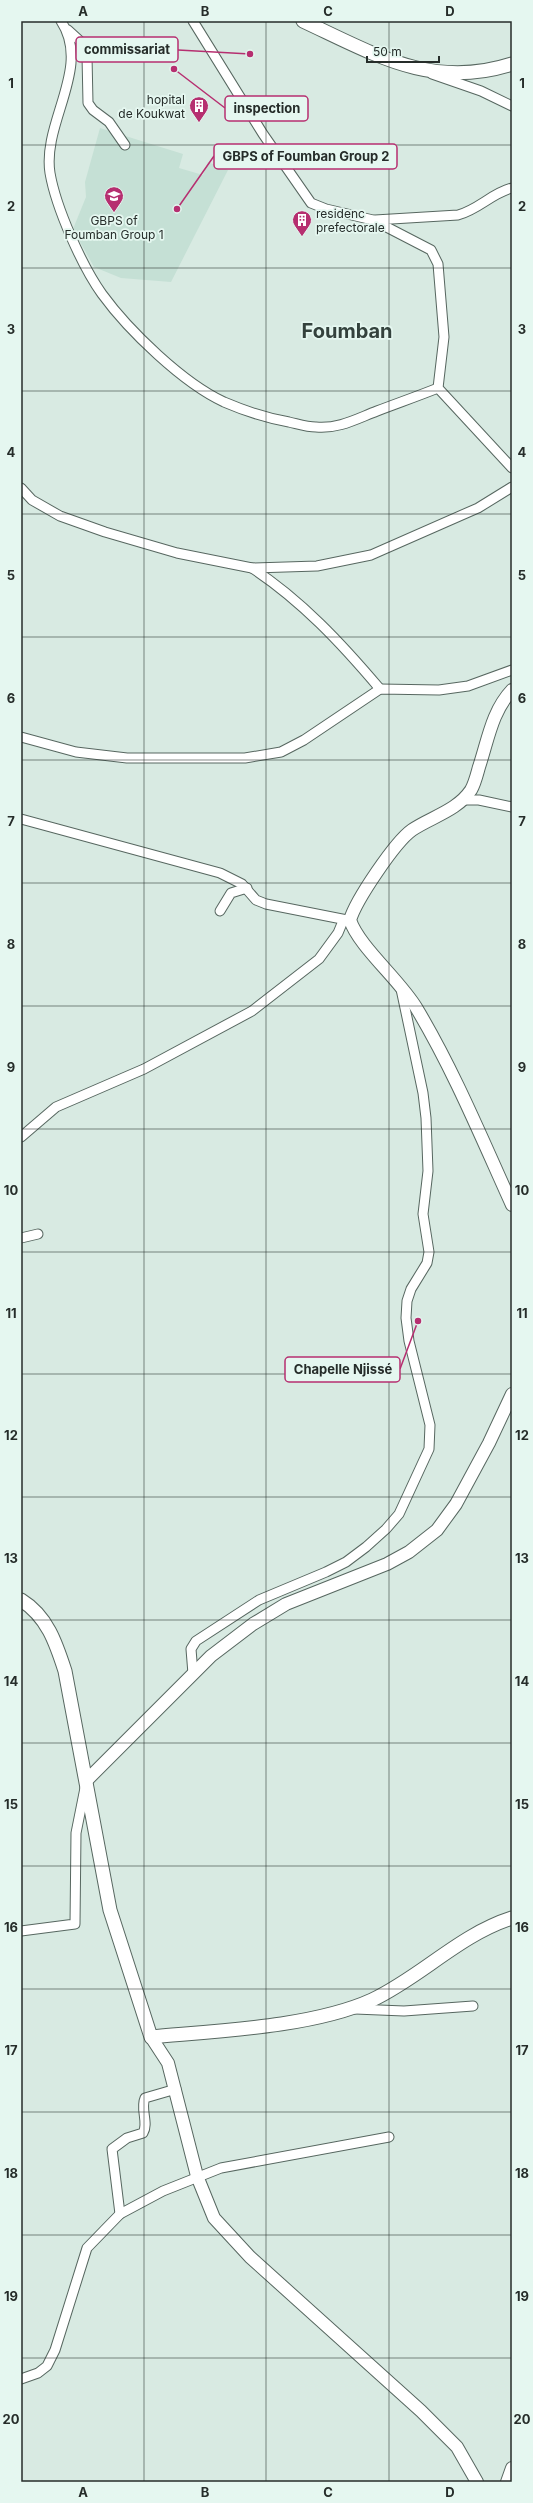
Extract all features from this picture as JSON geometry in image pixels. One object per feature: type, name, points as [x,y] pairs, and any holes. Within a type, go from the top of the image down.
[{"type":"main road","points":[[303,21],[395,62],[425,71],[448,74],[472,73],[512,64]]},
{"type":"main road","points":[[21,1600],[29,1605],[44,1621],[54,1638],[65,1671],[110,1910],[151,2037],[306,2019],[349,2009],[384,1994],[455,1946],[483,1930],[512,1918]]},
{"type":"street","points":[[62,21],[68,30],[80,41],[88,56],[88,103],[93,110],[109,122],[125,145]]},
{"type":"street","points":[[193,21],[264,134],[311,202],[326,209],[373,220],[431,250],[438,264],[444,338],[438,388],[512,468]]},
{"type":"street","points":[[68,30],[72,60],[51,149],[50,172],[70,233],[102,294],[161,357],[194,383],[223,401],[263,417],[315,428],[342,426],[438,388]]},
{"type":"street","points":[[425,71],[481,92],[512,106]]},
{"type":"street","points":[[373,220],[458,215],[470,212],[501,191],[512,188]]},
{"type":"street","points":[[21,488],[32,500],[60,516],[105,532],[178,553],[252,568],[317,566],[371,555],[478,508],[512,487]]},
{"type":"street","points":[[252,568],[286,594],[346,648],[380,689]]},
{"type":"street","points":[[21,737],[76,752],[127,758],[245,758],[281,752],[304,740],[380,689],[446,689],[468,686],[512,670]]},
{"type":"street","points":[[21,1138],[56,1107],[144,1069],[252,1011],[319,959],[334,940],[398,844],[414,829],[463,800],[474,782],[495,715],[502,700],[512,690]]},
{"type":"street","points":[[463,800],[479,800],[512,807]]},
{"type":"street","points":[[21,819],[220,873],[247,888],[256,900],[266,904],[346,920],[400,983],[417,1008],[456,1083],[512,1205]]},
{"type":"street","points":[[220,911],[231,894],[247,888]]},
{"type":"street","points":[[193,1674],[191,1649],[196,1642],[259,1600],[346,1562],[386,1529],[399,1514],[429,1449],[429,1418],[409,1341],[406,1318],[407,1301],[411,1289],[427,1263],[429,1252],[423,1214],[428,1171],[426,1118],[423,1093],[400,983]]},
{"type":"street","points":[[21,1238],[38,1234]]},
{"type":"street","points":[[21,1931],[75,1924],[76,1833],[86,1781],[193,1674],[223,1647],[286,1604],[387,1564],[409,1552],[437,1530],[456,1504],[489,1444],[512,1394]]},
{"type":"street","points":[[349,2009],[404,2011],[472,2006]]},
{"type":"street","points":[[151,2037],[168,2063],[176,2089],[197,2176],[210,2211],[228,2236],[421,2410],[457,2447],[477,2482]]},
{"type":"street","points":[[120,2214],[112,2149],[118,2143],[135,2137],[145,2130],[142,2111],[145,2098],[176,2089]]},
{"type":"street","points":[[21,2379],[38,2373],[47,2366],[55,2350],[88,2248],[120,2214],[145,2199],[197,2176],[220,2168],[389,2137]]},
{"type":"street","points":[[507,2482],[512,2468]]},
{"type":"shaded area","points":[[100,128],[183,154],[179,168],[203,175],[208,162],[228,170],[171,282],[121,278],[94,267],[73,229],[86,197],[85,182]]},
{"type":"place","name":"commissariat","points":[[250,54]]},
{"type":"place","name":"inspection","points":[[174,69]]},
{"type":"place","name":"hopital de Koukwat","points":[[199,123]]},
{"type":"place","name":"GBPS of Foumban Group 2","points":[[177,209]]},
{"type":"place","name":"GBPS of Foumban Group 1","points":[[114,213]]},
{"type":"place","name":"residenc prefectorale","points":[[302,237]]},
{"type":"place","name":"Chapelle Njissé","points":[[418,1321]]},
{"type":"district","name":"Foumban","points":[[347,331]]}]
